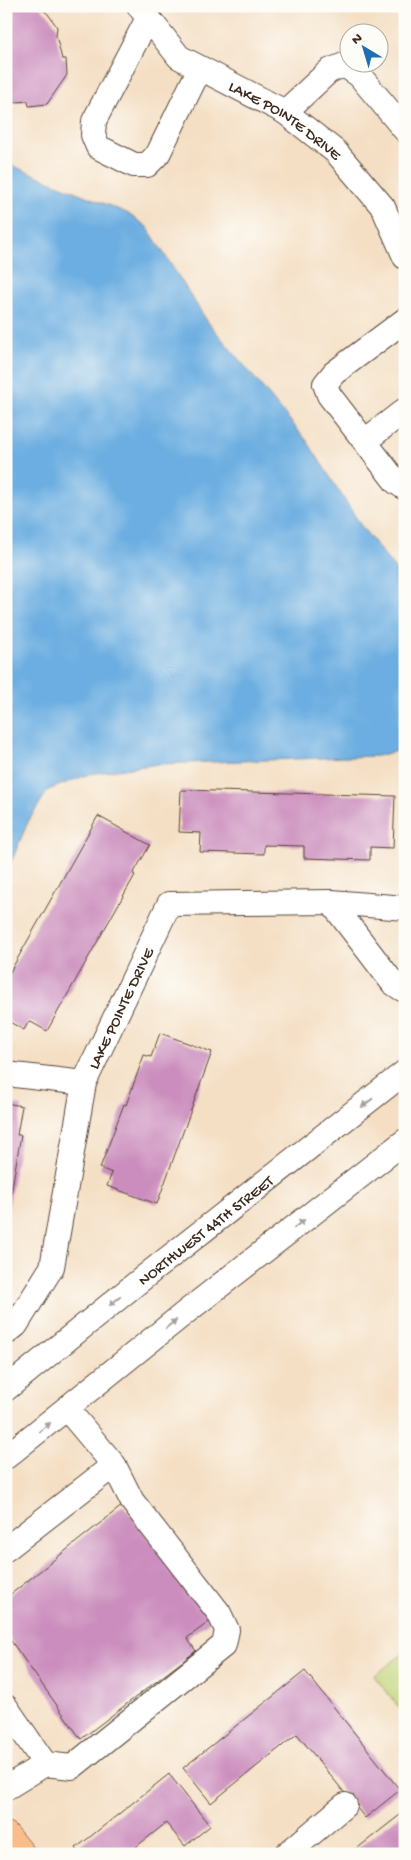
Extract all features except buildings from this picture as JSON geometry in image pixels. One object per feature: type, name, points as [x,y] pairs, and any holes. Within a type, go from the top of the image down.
[{"type":"main road","points":[[6,1836],[21,1854]]},
{"type":"street","name":"LAKE POINTE DRIVE","points":[[144,12],[179,57],[285,112],[336,152],[383,207],[405,258]]},
{"type":"street","points":[[144,12],[94,121],[93,135],[98,147],[134,165],[147,165],[158,154],[200,68]]},
{"type":"street","points":[[285,112],[329,71],[344,65],[359,75],[405,130]]},
{"type":"street","points":[[405,320],[334,373],[325,384],[329,395],[396,482],[405,488]]},
{"type":"street","points":[[365,441],[405,410]]},
{"type":"street","name":"LAKE POINTE DRIVE","points":[[6,1333],[16,1326],[52,1268],[84,1083],[169,904],[330,902],[405,908]]},
{"type":"street","points":[[330,902],[393,983],[402,989],[405,988]]},
{"type":"street","name":"NORTHWEST 44TH STREET","points":[[6,1389],[152,1270],[405,1072]]},
{"type":"street","points":[[6,1074],[84,1083]]},
{"type":"street","points":[[6,1457],[186,1312],[405,1141]]},
{"type":"street","points":[[6,1788],[45,1764],[72,1767],[224,1645],[227,1630],[219,1613],[132,1501],[114,1465],[67,1409]]},
{"type":"street","points":[[6,1549],[114,1465]]},
{"type":"street","points":[[6,1707],[45,1764]]},
{"type":"street","points":[[288,1854],[345,1805]]},
{"type":"green space","points":[[405,1652],[405,1715],[374,1676]]},
{"type":"water","points":[[6,163],[127,213],[147,227],[207,321],[307,441],[362,527],[405,582],[405,747],[401,750],[377,756],[158,764],[89,774],[48,790],[28,822],[6,874]]}]
